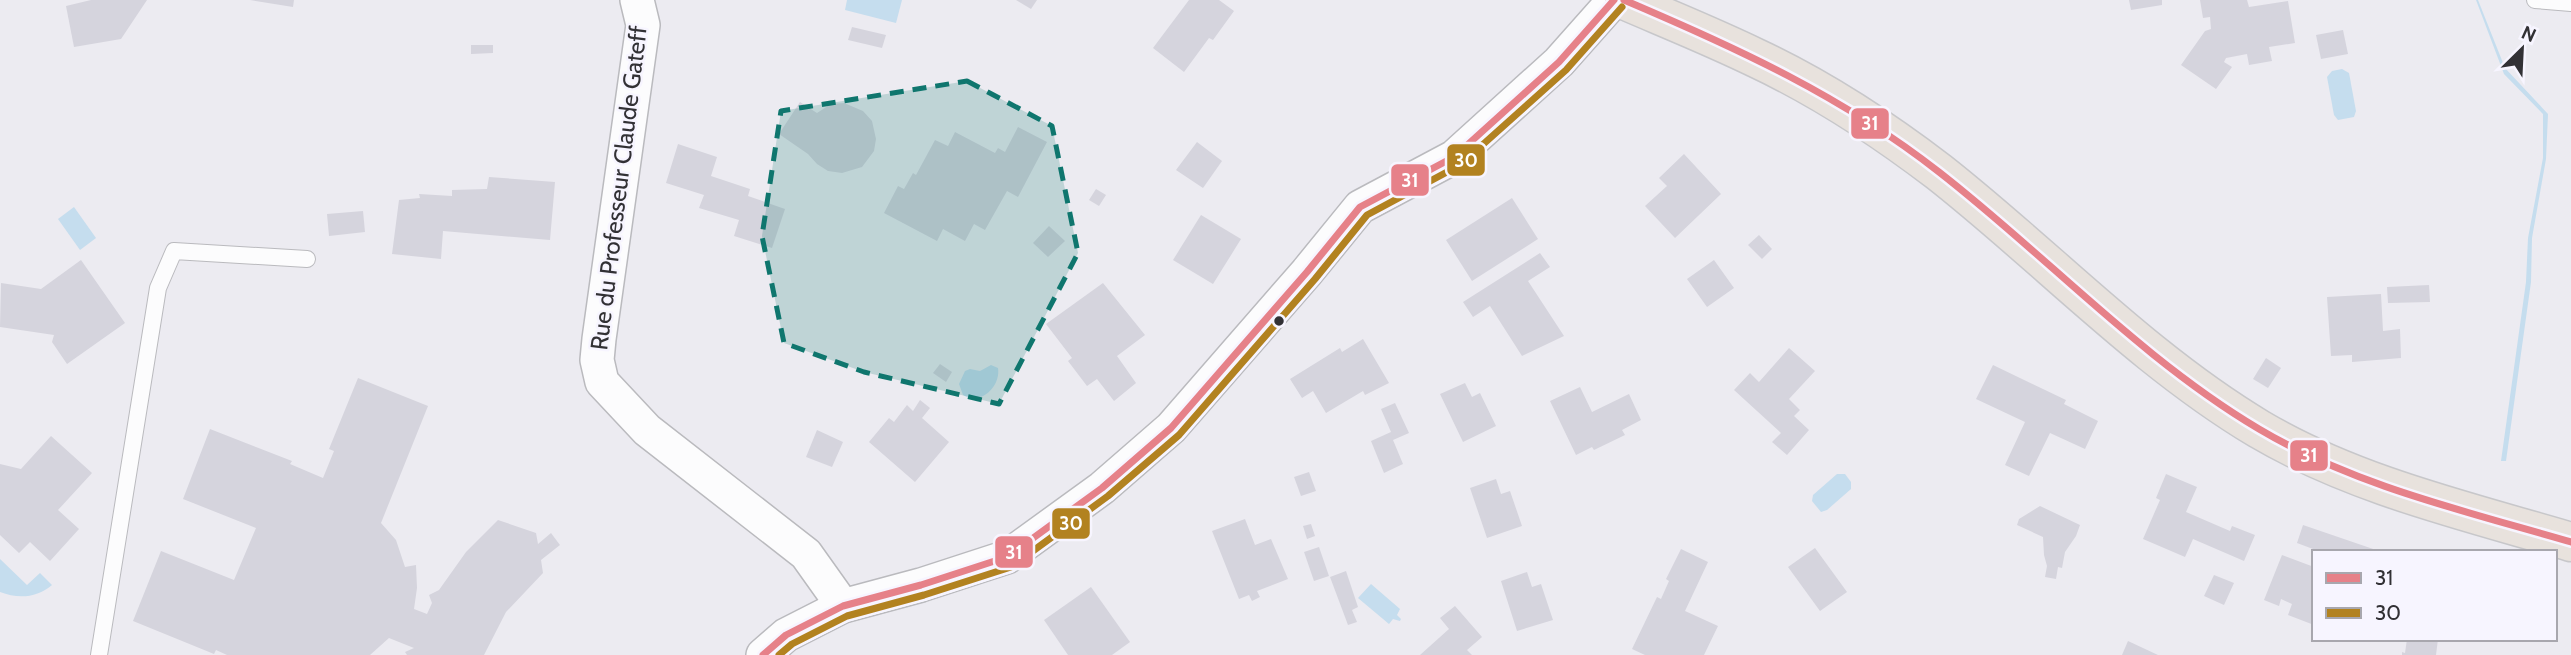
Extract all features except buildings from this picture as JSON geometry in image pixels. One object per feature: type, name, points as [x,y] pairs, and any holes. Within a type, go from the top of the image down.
[{"type":"main road","points":[[1624,0],[1758,59],[1821,94],[1883,134],[1976,202],[2133,335],[2216,401],[2261,429],[2309,456],[2377,482],[2571,542]]},
{"type":"street","name":"Rue du Professeur Claude Gateff","points":[[637,0],[643,25],[599,339],[597,360],[602,382],[647,430],[806,554],[843,606]]},
{"type":"street","points":[[763,655],[786,635],[843,606],[920,585],[1007,556],[1102,488],[1171,428],[1360,207],[1454,158],[1559,62],[1614,0]]},
{"type":"lane","points":[[2535,0],[2571,3]]},
{"type":"lane","points":[[99,655],[158,288],[174,251],[307,259]]},
{"type":"highlighted area","points":[[967,81],[1052,126],[1078,253],[999,404],[864,372],[784,343],[762,236],[781,111]]},
{"type":"water","points":[[847,0],[902,0],[896,23],[845,10]]},
{"type":"water","points":[[2476,0],[2505,68],[2548,114],[2546,159],[2532,238],[2531,282],[2506,461],[2501,461],[2526,282],[2528,238],[2543,158],[2543,114],[2504,74]]},
{"type":"water","points":[[2342,69],[2349,73],[2356,111],[2354,117],[2338,120],[2334,115],[2327,77],[2332,71]]},
{"type":"water","points":[[74,207],[96,238],[80,250],[58,219]]},
{"type":"water","points":[[991,365],[998,368],[993,388],[976,398],[963,395],[959,384],[965,371],[980,371]]},
{"type":"water","points":[[1837,474],[1845,474],[1851,482],[1851,489],[1821,512],[1812,501],[1813,495]]},
{"type":"water","points":[[0,559],[27,585],[40,573],[52,585],[40,593],[27,596],[0,592]]},
{"type":"water","points":[[1371,584],[1400,609],[1397,615],[1400,621],[1393,619],[1389,624],[1358,598]]},
{"type":"transit line","name":"31","points":[[763,655],[786,635],[843,606],[921,585],[1007,557],[1102,488],[1171,428],[1360,207],[1454,157],[1559,62],[1614,0]]},
{"type":"transit line","name":"31","points":[[1624,0],[1748,55],[1865,120],[1979,204],[2174,371],[2259,429],[2296,449],[2372,482],[2571,542]]},
{"type":"transit line","name":"30","points":[[779,655],[792,644],[847,616],[1011,567],[1108,496],[1179,435],[1367,215],[1460,165],[1566,70],[1622,7]]}]
